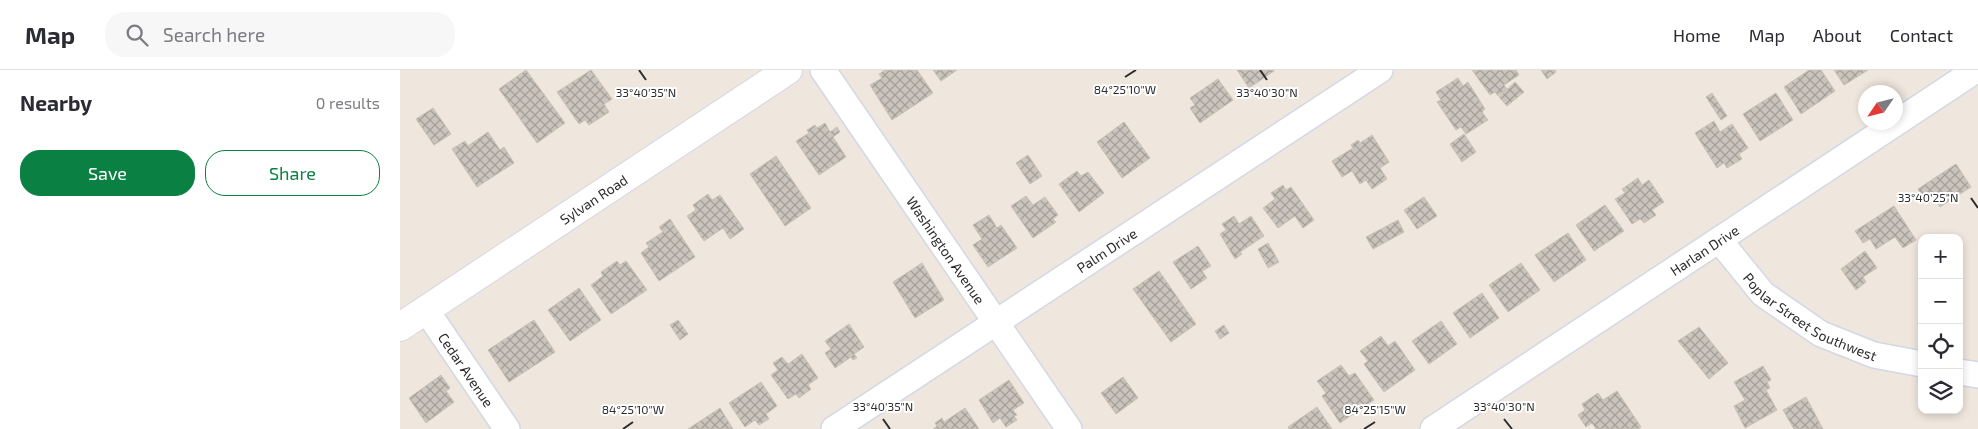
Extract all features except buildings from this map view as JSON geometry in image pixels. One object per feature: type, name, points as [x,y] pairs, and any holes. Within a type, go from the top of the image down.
[{"type":"main road","name":"Sylvan Road","points":[[400,327],[788,70]]},
{"type":"street","name":"Washington Avenue","points":[[823,70],[1069,429]]},
{"type":"street","name":"Palm Drive","points":[[834,429],[1380,70]]},
{"type":"street","name":"Harlan Drive","points":[[1433,429],[1976,70]]},
{"type":"street","name":"Poplar Street Southwest","points":[[1719,240],[1763,294],[1821,334],[1874,354],[1918,363]]},
{"type":"street","name":"Cedar Avenue","points":[[426,310],[507,429]]},
{"type":"street","points":[[1963,373],[1978,375]]}]
